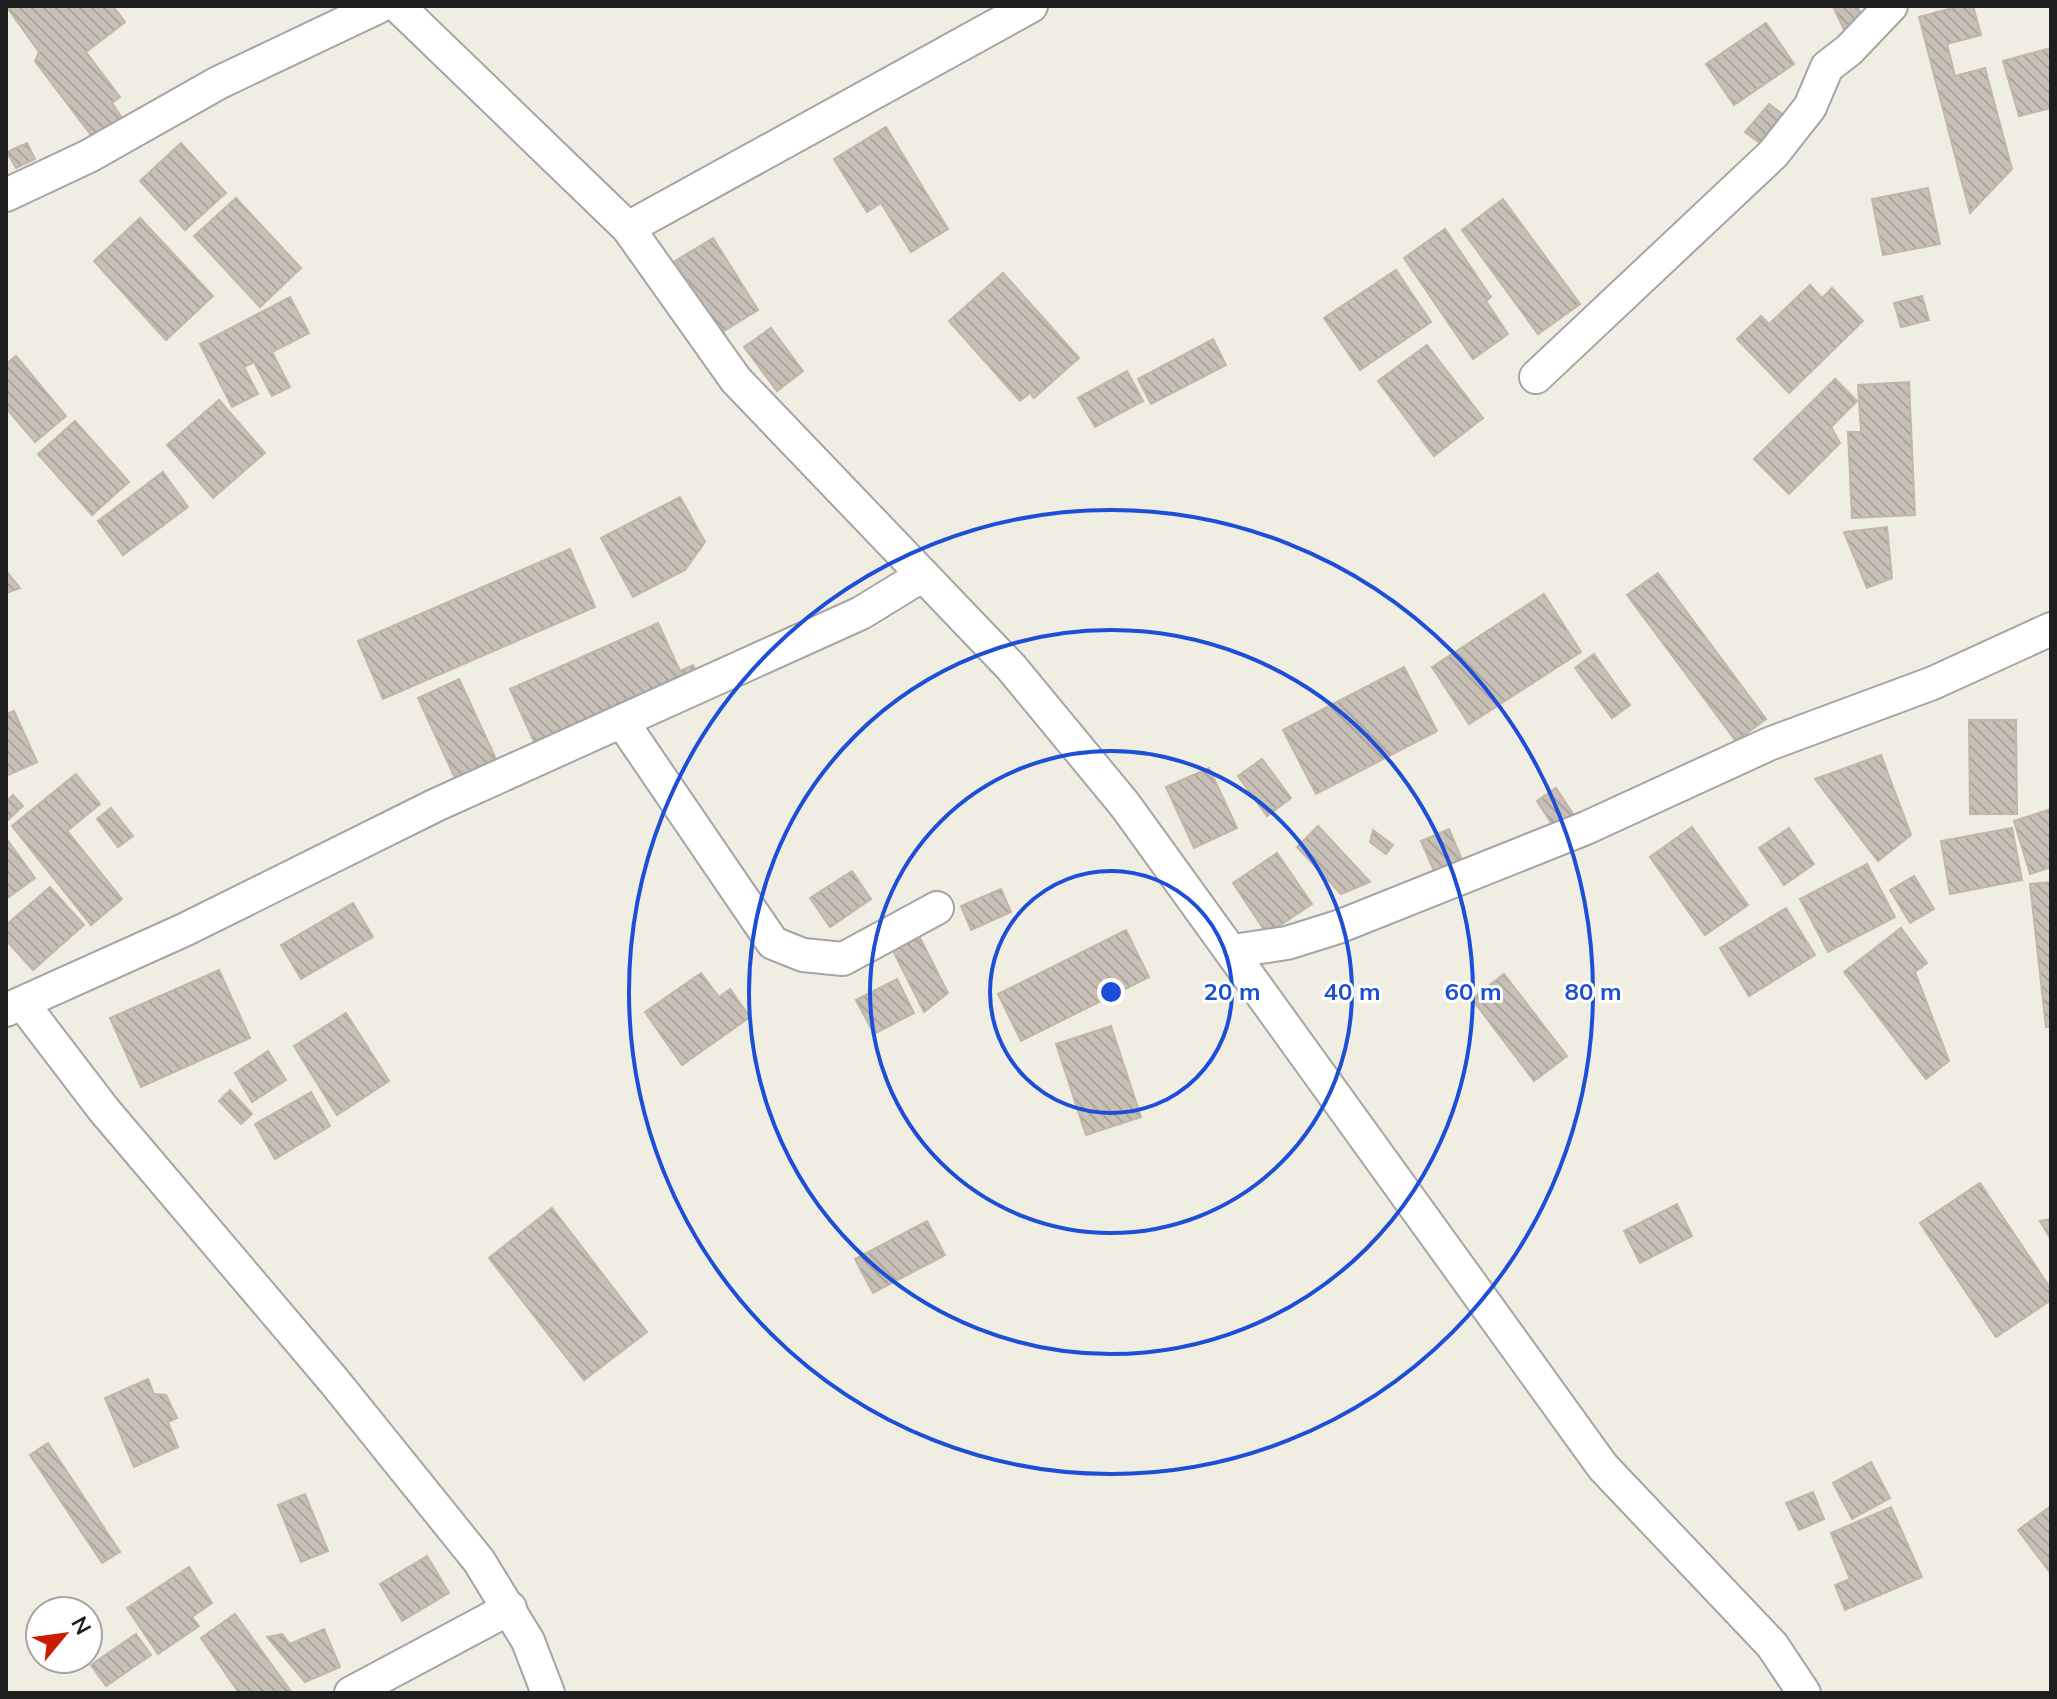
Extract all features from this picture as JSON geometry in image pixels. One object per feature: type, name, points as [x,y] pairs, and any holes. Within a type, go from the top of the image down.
[{"type":"street","points":[[6,195],[89,156],[218,83],[380,6]]},
{"type":"street","points":[[398,6],[628,228],[736,380],[1011,667],[1116,793],[1233,951],[1381,1163],[1603,1467],[1772,1645],[1804,1693]]},
{"type":"street","points":[[628,228],[1031,6]]},
{"type":"street","points":[[1536,377],[1773,154],[1810,107],[1827,67],[1849,50],[1891,6]]},
{"type":"street","points":[[548,1693],[510,1608],[479,1561],[334,1381],[15,1007],[211,917],[436,805],[861,613],[923,575]]},
{"type":"street","points":[[1233,951],[1287,943],[1338,927],[1586,828],[1769,744],[1933,683],[2051,629]]},
{"type":"street","points":[[623,723],[773,943],[787,951],[843,959],[937,908]]},
{"type":"street","points":[[351,1693],[510,1608]]},
{"type":"building","points":[[6,6],[113,6],[125,22],[86,52],[120,97],[112,103],[122,118],[94,139],[35,61],[39,52]]},
{"type":"building","points":[[1833,6],[1857,6],[1864,20],[1846,34]]},
{"type":"building","points":[[1960,6],[1973,6],[1981,35],[1947,44],[1955,76],[1985,68],[2012,169],[1970,213],[1919,17]]},
{"type":"building","points":[[1766,23],[1794,64],[1734,105],[1706,64]]},
{"type":"building","points":[[2051,48],[2051,108],[2019,116],[2003,61]]},
{"type":"building","points":[[1769,104],[1785,116],[1761,144],[1745,132]]},
{"type":"building","points":[[886,127],[948,229],[911,252],[881,203],[867,212],[834,159]]},
{"type":"building","points":[[27,143],[35,159],[16,168],[7,152]]},
{"type":"building","points":[[181,143],[226,193],[185,230],[140,181]]},
{"type":"building","points":[[1928,188],[1940,244],[1883,255],[1872,199]]},
{"type":"building","points":[[236,198],[301,268],[260,307],[194,236]]},
{"type":"building","points":[[1503,199],[1580,304],[1538,334],[1462,230]]},
{"type":"building","points":[[140,218],[213,296],[166,340],[94,261]]},
{"type":"building","points":[[1445,229],[1491,297],[1486,301],[1508,334],[1473,359],[1404,258]]},
{"type":"building","points":[[713,238],[758,310],[721,333],[675,261]]},
{"type":"building","points":[[1396,270],[1431,322],[1360,370],[1324,318]]},
{"type":"building","points":[[1003,273],[1079,358],[1034,398],[1030,393],[1020,401],[949,321]]},
{"type":"building","points":[[1810,285],[1822,298],[1832,288],[1863,321],[1789,393],[1737,339],[1761,316],[1769,324]]},
{"type":"building","points":[[1922,296],[1929,320],[1901,327],[1894,303]]},
{"type":"building","points":[[290,297],[309,333],[272,352],[290,387],[272,396],[254,362],[244,367],[258,394],[232,407],[200,344]]},
{"type":"building","points":[[771,328],[803,371],[777,391],[744,347]]},
{"type":"building","points":[[1213,339],[1226,365],[1151,404],[1138,379]]},
{"type":"building","points":[[1427,345],[1483,418],[1434,456],[1378,381]]},
{"type":"building","points":[[16,356],[66,416],[35,442],[6,408],[6,364]]},
{"type":"building","points":[[1127,371],[1143,401],[1095,427],[1078,398]]},
{"type":"building","points":[[1835,379],[1857,401],[1831,427],[1840,443],[1789,494],[1754,459]]},
{"type":"building","points":[[1909,382],[1915,515],[1852,518],[1848,432],[1861,432],[1858,385]]},
{"type":"building","points":[[219,400],[265,453],[213,498],[167,445]]},
{"type":"building","points":[[75,421],[129,482],[92,515],[38,454]]},
{"type":"building","points":[[163,472],[188,507],[123,555],[98,521]]},
{"type":"building","points":[[680,497],[705,542],[685,570],[633,597],[601,538]]},
{"type":"building","points":[[1887,527],[1892,578],[1867,588],[1844,532]]},
{"type":"building","points":[[570,549],[595,607],[383,699],[358,641]]},
{"type":"building","points":[[6,571],[20,588],[6,593]]},
{"type":"building","points":[[1658,573],[1766,719],[1736,741],[1627,595]]},
{"type":"building","points":[[1544,594],[1581,652],[1469,724],[1432,667]]},
{"type":"building","points":[[658,623],[680,671],[693,665],[697,673],[536,746],[510,689]]},
{"type":"building","points":[[1594,654],[1630,705],[1612,718],[1575,668]]},
{"type":"building","points":[[1404,667],[1437,731],[1316,794],[1283,730]]},
{"type":"building","points":[[459,679],[496,759],[455,778],[418,698]]},
{"type":"building","points":[[14,711],[37,762],[6,776],[6,714]]},
{"type":"building","points":[[1969,720],[2016,720],[2017,814],[1970,814]]},
{"type":"building","points":[[1881,755],[1911,835],[1878,861],[1815,779]]},
{"type":"building","points":[[1262,759],[1291,798],[1267,816],[1238,776]]},
{"type":"building","points":[[1209,768],[1237,828],[1194,848],[1166,787]]},
{"type":"building","points":[[76,774],[100,804],[67,831],[122,899],[91,925],[12,826]]},
{"type":"building","points":[[1556,788],[1575,817],[1556,830],[1537,801]]},
{"type":"building","points":[[13,795],[23,806],[6,822],[6,802]]},
{"type":"building","points":[[111,808],[133,836],[118,847],[97,819]]},
{"type":"building","points":[[2051,809],[2051,867],[2030,874],[2014,821]]},
{"type":"building","points":[[1318,826],[1370,882],[1341,894],[1297,847]]},
{"type":"building","points":[[1692,827],[1748,905],[1705,935],[1650,857]]},
{"type":"building","points":[[1789,828],[1814,864],[1784,885],[1759,848]]},
{"type":"building","points":[[2012,828],[2022,880],[1950,894],[1941,841]]},
{"type":"building","points":[[1449,829],[1463,862],[1435,873],[1421,841]]},
{"type":"building","points":[[1373,830],[1393,845],[1386,854],[1370,842]]},
{"type":"building","points":[[6,838],[35,878],[6,899]]},
{"type":"building","points":[[1277,853],[1312,904],[1267,934],[1233,883]]},
{"type":"building","points":[[1867,864],[1895,917],[1828,952],[1800,899]]},
{"type":"building","points":[[852,871],[871,899],[830,927],[810,898]]},
{"type":"building","points":[[1914,876],[1934,909],[1910,923],[1890,890]]},
{"type":"building","points":[[2051,882],[2051,1027],[2046,1027],[2030,884]]},
{"type":"building","points":[[50,887],[84,925],[33,970],[6,940],[6,925]]},
{"type":"building","points":[[1001,889],[1011,912],[971,930],[961,906]]},
{"type":"building","points":[[353,903],[373,937],[301,979],[281,945]]},
{"type":"building","points":[[1786,908],[1815,955],[1749,996],[1720,948]]},
{"type":"building","points":[[915,928],[948,993],[924,1012],[889,943]]},
{"type":"building","points":[[1901,928],[1927,963],[1915,972],[1949,1061],[1926,1079],[1844,972]]},
{"type":"building","points":[[1126,930],[1149,977],[1021,1041],[998,994]]},
{"type":"building","points":[[219,970],[250,1038],[141,1087],[110,1018]]},
{"type":"building","points":[[701,973],[719,997],[730,989],[750,1017],[682,1065],[645,1012]]},
{"type":"building","points":[[1504,974],[1567,1056],[1534,1081],[1472,999]]},
{"type":"building","points":[[897,979],[914,1013],[874,1034],[856,1000]]},
{"type":"building","points":[[346,1013],[389,1081],[337,1115],[294,1046]]},
{"type":"building","points":[[1111,1026],[1141,1117],[1086,1135],[1056,1044]]},
{"type":"building","points":[[268,1051],[286,1080],[252,1102],[235,1073]]},
{"type":"building","points":[[230,1090],[252,1114],[241,1124],[219,1101]]},
{"type":"building","points":[[311,1092],[330,1126],[275,1159],[255,1124]]},
{"type":"building","points":[[1980,1183],[2051,1289],[2051,1300],[1996,1337],[1920,1223]]},
{"type":"building","points":[[1677,1204],[1692,1236],[1640,1263],[1624,1231]]},
{"type":"building","points":[[552,1208],[647,1332],[584,1380],[489,1258]]},
{"type":"building","points":[[2051,1219],[2051,1240],[2040,1221]]},
{"type":"building","points":[[927,1221],[945,1255],[873,1293],[855,1259]]},
{"type":"building","points":[[148,1379],[154,1394],[166,1395],[177,1418],[168,1422],[178,1447],[134,1467],[105,1398]]},
{"type":"building","points":[[48,1443],[120,1552],[102,1563],[30,1455]]},
{"type":"building","points":[[1871,1462],[1890,1498],[1852,1519],[1833,1483]]},
{"type":"building","points":[[1813,1492],[1824,1519],[1799,1530],[1786,1503]]},
{"type":"building","points":[[305,1494],[328,1551],[301,1562],[278,1505]]},
{"type":"building","points":[[2051,1506],[2051,1574],[2018,1530]]},
{"type":"building","points":[[1891,1507],[1922,1577],[1845,1610],[1835,1585],[1850,1579],[1831,1533]]},
{"type":"building","points":[[427,1556],[449,1593],[402,1621],[380,1584]]},
{"type":"building","points":[[189,1567],[212,1603],[192,1617],[199,1626],[158,1654],[127,1608]]},
{"type":"building","points":[[235,1614],[292,1693],[239,1693],[201,1638]]},
{"type":"building","points":[[324,1629],[340,1667],[305,1682],[267,1637],[282,1634],[290,1644]]},
{"type":"building","points":[[136,1634],[151,1655],[106,1686],[98,1675],[104,1675],[104,1656]]}]
